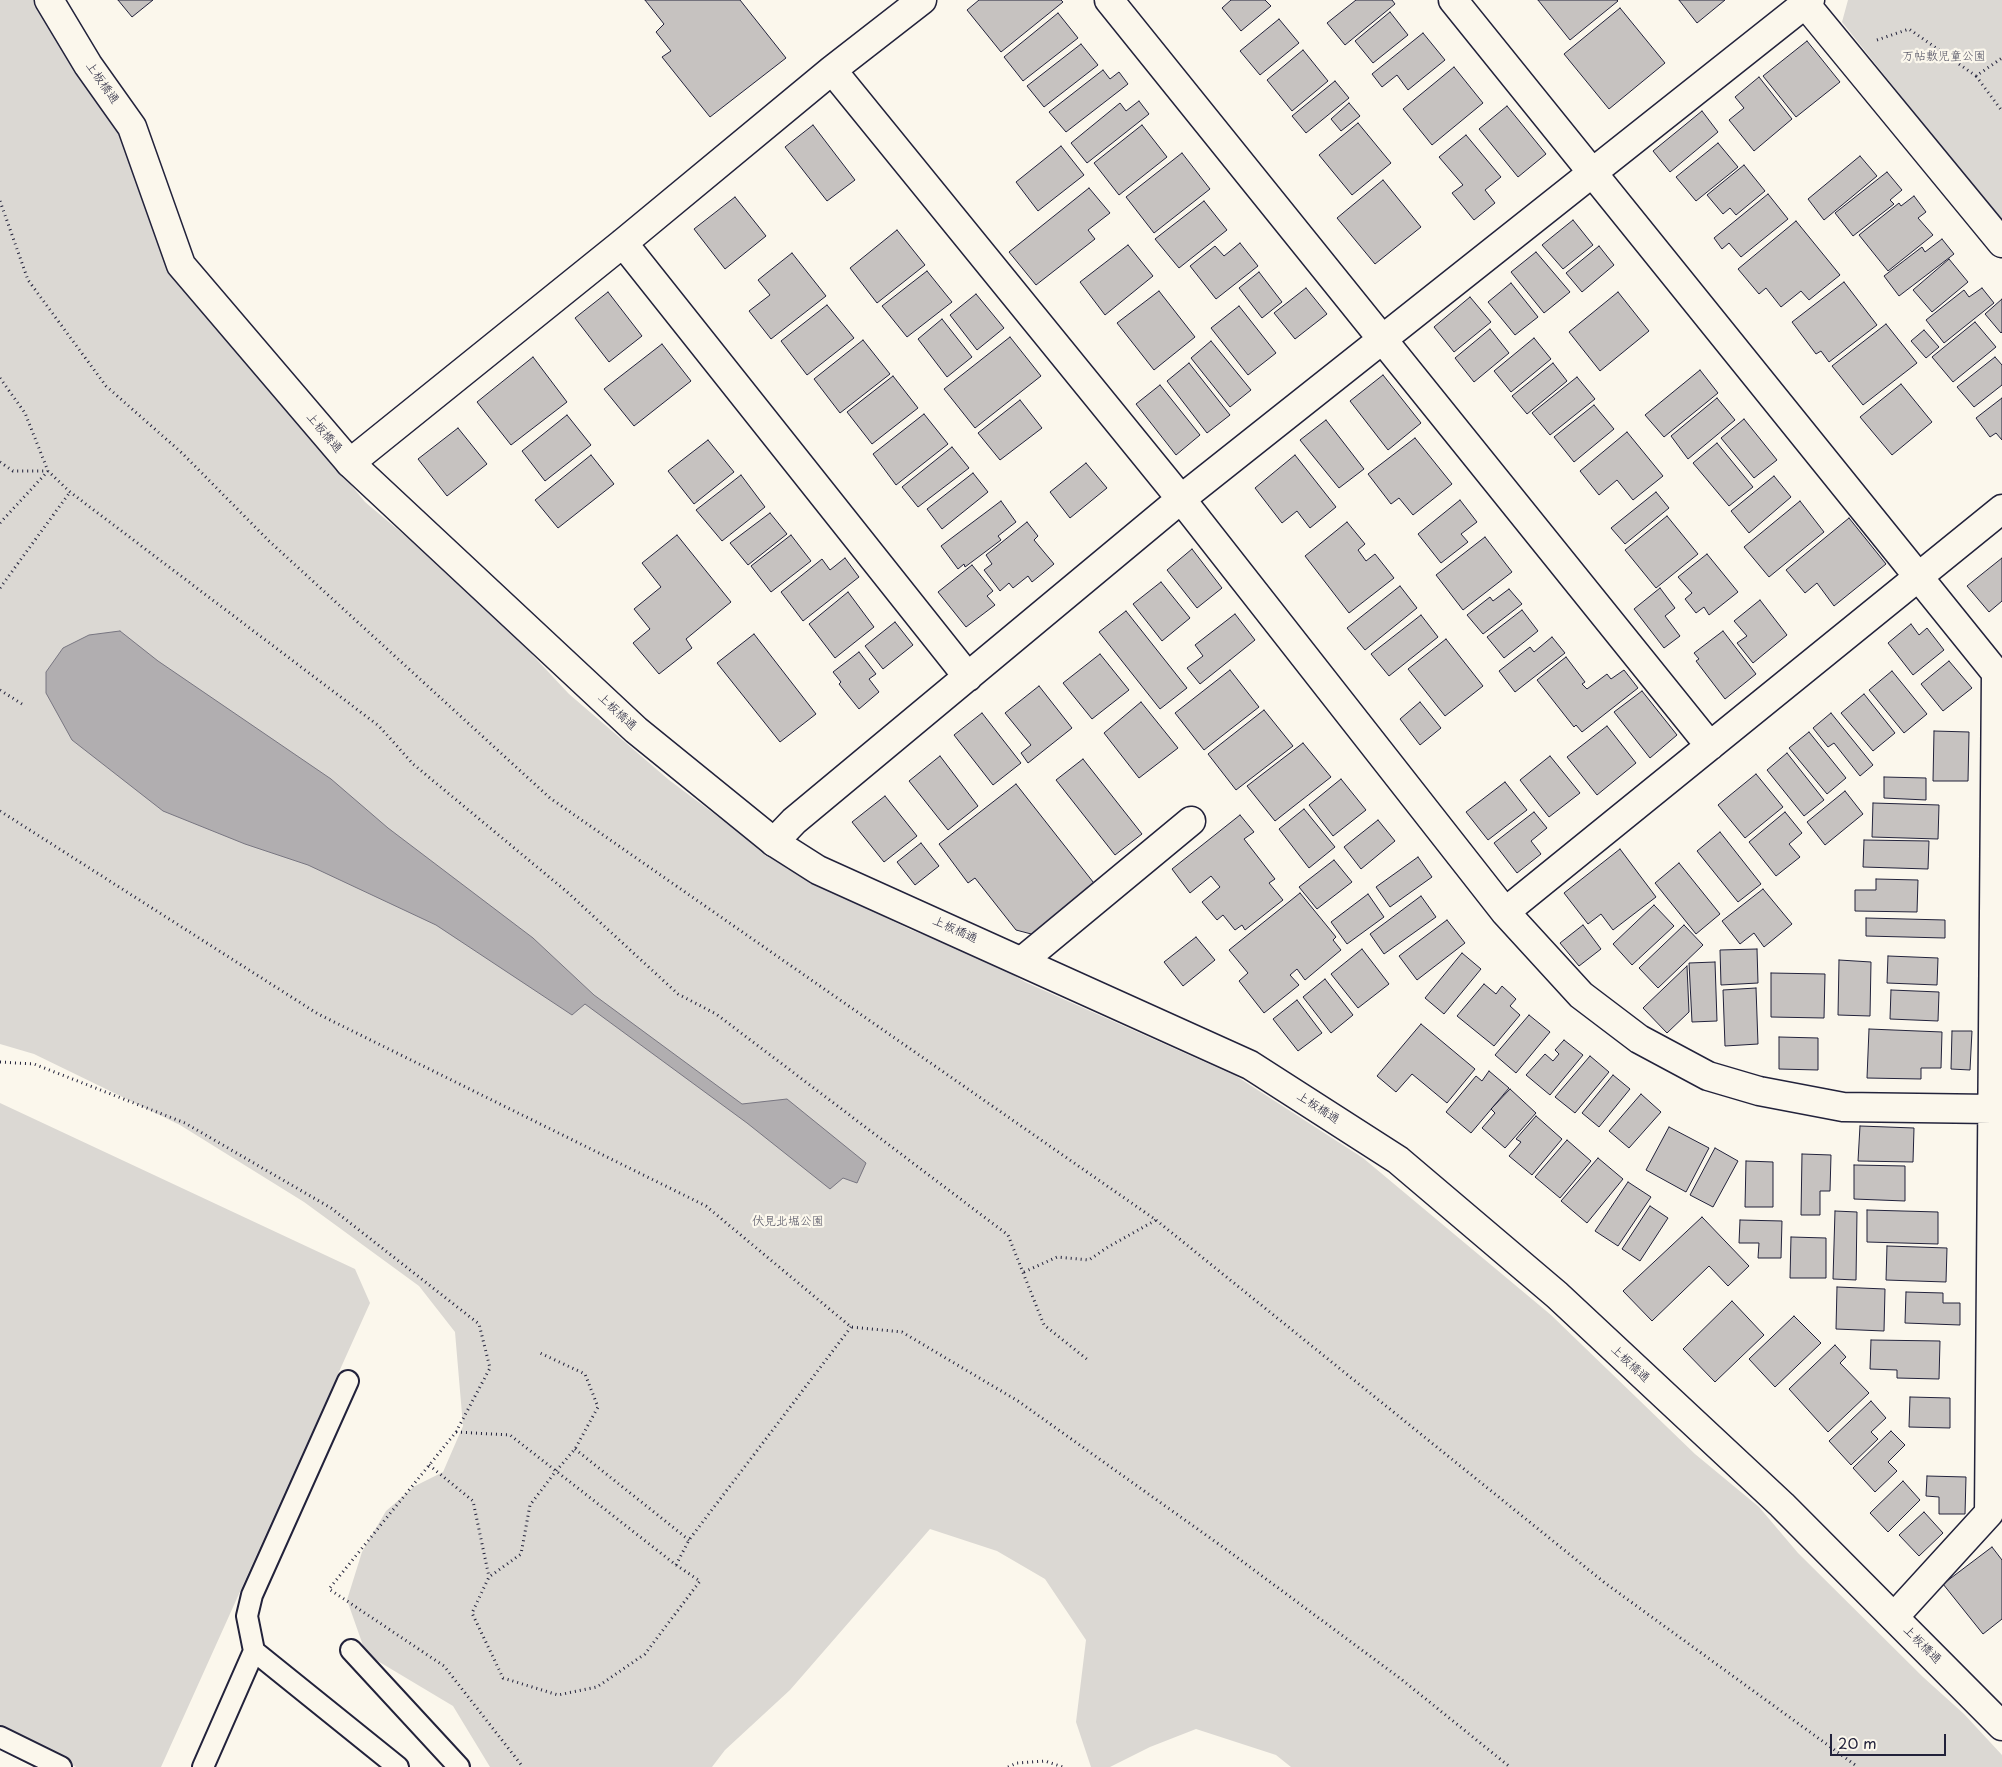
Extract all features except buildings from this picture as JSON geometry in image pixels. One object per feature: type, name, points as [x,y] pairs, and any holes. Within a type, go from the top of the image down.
[{"type":"street","name":"上板橋通","points":[[49,0],[88,65],[132,127],[181,265],[350,463],[636,730],[774,842],[818,870],[1250,1064],[1398,1160],[1556,1295],[1782,1505],[2002,1726]]},
{"type":"street","points":[[350,463],[623,243],[832,70],[922,0]]},
{"type":"street","points":[[1109,0],[1710,746]]},
{"type":"street","points":[[1453,0],[1996,673],[1989,1512],[1894,1618]]},
{"type":"street","points":[[774,842],[802,815],[1181,499],[1806,1],[2002,243]]},
{"type":"street","points":[[832,70],[1181,499],[1506,912],[1581,995],[1639,1038],[1708,1076],[1759,1091],[1843,1107],[1992,1109]]},
{"type":"street","points":[[623,243],[968,677]]},
{"type":"street","points":[[1506,912],[2002,509]]},
{"type":"street","points":[[1022,961],[1191,821]]},
{"type":"lane","points":[[203,1767],[254,1650],[247,1616],[252,1594],[348,1381]]},
{"type":"lane","points":[[254,1650],[398,1767]]},
{"type":"lane","points":[[351,1650],[459,1767]]},
{"type":"lane","points":[[0,1737],[61,1767]]},
{"type":"path","points":[[1849,56],[1872,42],[1909,29],[1976,76],[2002,111]]},
{"type":"path","points":[[1976,76],[2002,58]]},
{"type":"path","points":[[0,201],[28,280],[106,386],[182,453],[269,541],[550,798],[1156,1220],[1605,1583],[1858,1767]]},
{"type":"path","points":[[0,378],[25,413],[48,471],[70,492],[379,726],[413,764],[566,892],[678,994],[716,1014],[1008,1235],[1044,1325],[1088,1360]]},
{"type":"path","points":[[0,462],[13,471],[48,471]]},
{"type":"path","points":[[0,523],[48,471]]},
{"type":"path","points":[[0,588],[70,492]]},
{"type":"path","points":[[0,690],[22,704]]},
{"type":"path","points":[[0,810],[318,1014],[706,1206],[851,1327],[902,1332],[1018,1401],[1227,1550],[1401,1679],[1510,1767]]},
{"type":"path","points":[[0,1062],[34,1064],[185,1122],[330,1208],[479,1324],[490,1368],[456,1432],[329,1589],[444,1666],[523,1767]]},
{"type":"path","points":[[1024,1272],[1058,1257],[1089,1260],[1156,1220]]},
{"type":"path","points":[[676,1565],[689,1540],[851,1327]]},
{"type":"path","points":[[456,1432],[510,1435],[556,1471],[676,1565],[700,1581],[645,1654],[596,1687],[558,1695],[503,1678],[472,1613],[489,1577],[521,1554],[530,1505],[556,1471],[574,1449],[598,1408],[584,1374],[540,1353]]},
{"type":"path","points":[[574,1449],[689,1540]]},
{"type":"path","points":[[429,1465],[473,1501],[489,1577]]},
{"type":"path","points":[[1008,1767],[1017,1763],[1045,1761],[1063,1767]]},
{"type":"green space","name":"伏見北堀公園","points":[[0,0],[38,0],[115,124],[183,281],[365,502],[478,597],[569,694],[669,780],[788,869],[911,930],[981,956],[1025,982],[1236,1076],[1363,1158],[1551,1315],[1695,1454],[1759,1507],[1798,1553],[1923,1677],[1964,1714],[2002,1755],[2002,1767],[1291,1767],[1276,1755],[1196,1729],[1150,1747],[1110,1767],[1091,1767],[1076,1722],[1086,1640],[1045,1579],[997,1551],[930,1529],[790,1690],[725,1750],[712,1767],[490,1767],[453,1706],[366,1654],[347,1600],[362,1552],[386,1511],[415,1486],[443,1472],[463,1426],[455,1332],[419,1286],[304,1202],[180,1125],[34,1054],[0,1044]]},
{"type":"green space","name":"万帖敷児童公園","points":[[1848,0],[2002,0],[2002,223],[1842,22]]},
{"type":"green space","points":[[0,1103],[355,1269],[370,1303],[161,1767],[76,1767],[0,1731]]},
{"type":"shaded area","points":[[120,631],[158,661],[331,779],[388,828],[533,938],[594,995],[742,1104],[787,1099],[866,1163],[857,1183],[843,1178],[830,1189],[747,1123],[585,1004],[572,1015],[436,925],[308,865],[245,844],[163,811],[72,740],[46,693],[46,672],[63,648],[89,635]]}]
